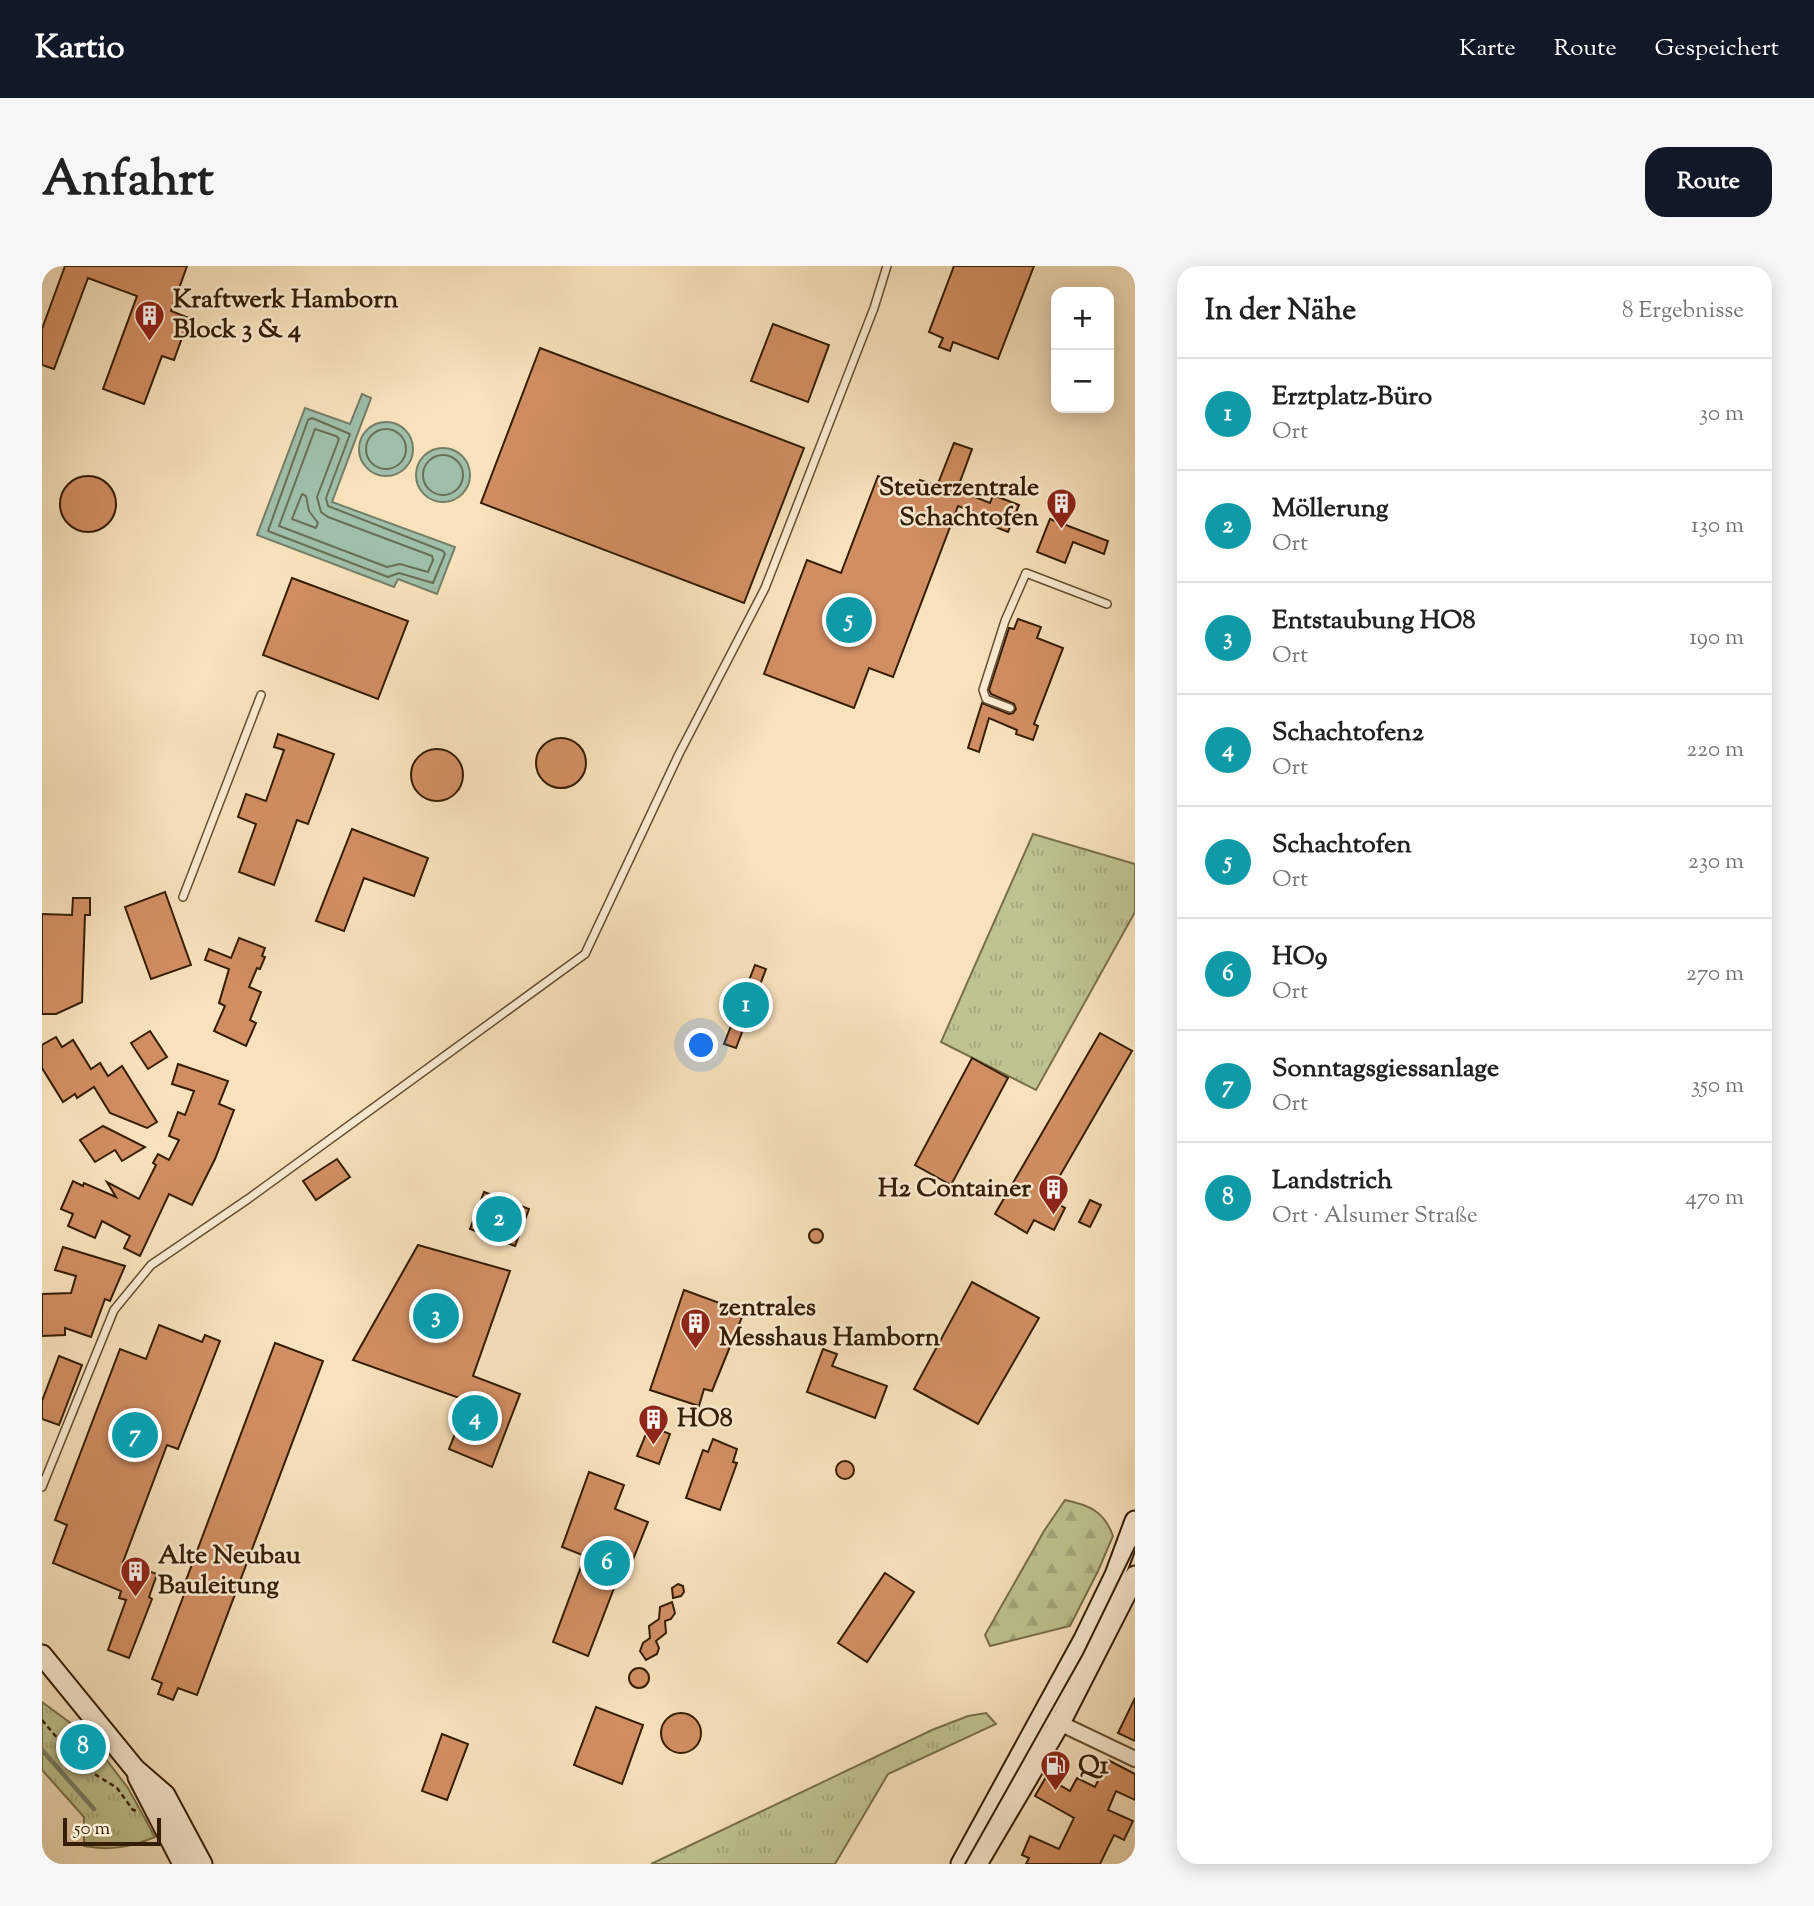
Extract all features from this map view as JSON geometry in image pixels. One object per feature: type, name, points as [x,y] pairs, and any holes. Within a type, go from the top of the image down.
[{"type":"main road","points":[[1093,1640],[1135,1521]]},
{"type":"main road","points":[[977,1864],[1093,1640],[1135,1576]]},
{"type":"main road","points":[[42,1655],[135,1769],[165,1795],[202,1864]]},
{"type":"main road","points":[[961,1864],[1052,1719]]},
{"type":"main road","points":[[135,1769],[183,1864]]},
{"type":"street","points":[[1052,1719],[1135,1759]]},
{"type":"lane","points":[[42,1487],[114,1310],[151,1265],[259,1191],[585,954],[679,754],[765,588],[874,308],[887,266]]},
{"type":"lane","points":[[1010,708],[986,699],[984,690],[1005,621],[1026,573],[1107,604]]},
{"type":"lane","points":[[183,897],[261,695]]},
{"type":"path","points":[[42,1720],[80,1765],[117,1788],[132,1810],[142,1811],[152,1805]]},
{"type":"green space","points":[[1033,834],[1135,864],[1135,912],[1036,1090],[941,1042]]},
{"type":"green space","points":[[1065,1500],[1095,1510],[1113,1536],[1070,1626],[990,1646],[985,1635],[1044,1531]]},
{"type":"green space","points":[[42,1702],[88,1736],[128,1788],[155,1837],[120,1847],[84,1846],[84,1817],[42,1770]]},
{"type":"green space","points":[[986,1713],[996,1724],[888,1774],[835,1864],[651,1864],[932,1730],[968,1716]]},
{"type":"water","points":[[362,394],[371,398],[332,502],[455,547],[437,594],[398,579],[394,587],[257,535],[305,408],[350,424]]},
{"type":"water","points":[[386,422],[405,430],[413,449],[405,468],[386,476],[367,468],[359,449],[367,430]]},
{"type":"water","points":[[443,448],[462,456],[470,475],[462,494],[443,502],[424,494],[416,475],[424,456]]},
{"type":"building","name":"Kraftwerk Hamborn Block 3 & 4","points":[[65,266],[187,266],[171,311],[189,318],[174,360],[162,356],[144,404],[103,389],[137,296],[88,278],[54,369],[42,365],[42,329]]},
{"type":"building","points":[[954,266],[1034,266],[998,359],[953,342],[950,351],[939,347],[943,338],[929,332]]},
{"type":"building","points":[[773,324],[829,345],[808,402],[751,381]]},
{"type":"building","points":[[540,348],[804,448],[744,603],[481,503]]},
{"type":"building","points":[[954,443],[972,449],[957,490],[990,503],[993,495],[1019,505],[1008,532],[985,523],[987,517],[958,506],[893,677],[869,668],[854,708],[764,674],[807,560],[841,573],[878,476],[916,491],[920,480],[937,486]]},
{"type":"building","points":[[88,476],[99,478],[108,484],[114,493],[114,515],[108,524],[99,530],[88,532],[77,530],[68,524],[62,515],[60,504],[62,493],[68,484],[77,478]]},
{"type":"building","name":"Steuerzentrale Schachtofen","points":[[1050,519],[1108,541],[1104,554],[1073,542],[1065,563],[1037,552]]},
{"type":"building","points":[[292,578],[408,621],[378,699],[263,655]]},
{"type":"building","points":[[1018,619],[1041,627],[1037,638],[1063,648],[1034,724],[1038,726],[1033,740],[1016,734],[1017,730],[989,718],[979,752],[968,748],[982,703],[1009,714],[1016,709],[1014,704],[991,694],[989,690],[1009,628],[1014,629]]},
{"type":"building","points":[[278,734],[334,754],[308,824],[297,820],[274,885],[239,872],[256,824],[238,817],[246,794],[266,801],[284,750],[274,747]]},
{"type":"building","points":[[561,738],[579,745],[586,763],[579,781],[561,788],[543,781],[536,763],[543,745]]},
{"type":"building","points":[[437,749],[447,751],[455,757],[461,765],[461,785],[455,793],[447,799],[437,801],[427,799],[419,793],[413,785],[411,775],[413,765],[419,757],[427,751]]},
{"type":"building","points":[[352,829],[428,858],[414,896],[364,878],[344,931],[316,921]]},
{"type":"building","points":[[165,892],[191,965],[151,979],[125,907]]},
{"type":"building","points":[[73,898],[90,898],[90,915],[85,915],[82,1002],[56,1014],[42,1014],[42,914],[72,915]]},
{"type":"building","points":[[239,938],[265,948],[262,956],[265,957],[249,987],[261,992],[250,1020],[256,1023],[246,1046],[214,1031],[225,1006],[219,1003],[229,969],[205,960],[209,949],[231,958]]},
{"type":"building","points":[[755,965],[766,969],[736,1048],[724,1044]]},
{"type":"building","points":[[150,1031],[167,1057],[148,1069],[131,1043]]},
{"type":"building","points":[[1100,1033],[1132,1051],[1047,1198],[1065,1208],[1054,1230],[1034,1220],[1027,1233],[995,1214]]},
{"type":"building","points":[[56,1037],[62,1047],[73,1040],[91,1069],[100,1063],[108,1076],[122,1066],[157,1122],[147,1128],[110,1113],[94,1087],[77,1098],[75,1094],[63,1102],[42,1068],[42,1045]]},
{"type":"building","points":[[972,1058],[1008,1078],[951,1185],[915,1165]]},
{"type":"building","points":[[178,1064],[228,1081],[219,1104],[234,1110],[215,1159],[192,1205],[169,1194],[140,1256],[124,1248],[130,1236],[102,1221],[95,1238],[68,1226],[73,1214],[61,1209],[73,1181],[116,1197],[107,1182],[139,1199],[156,1165],[153,1163],[158,1154],[169,1160],[179,1140],[169,1136],[178,1112],[185,1115],[194,1091],[172,1084]]},
{"type":"building","points":[[103,1126],[145,1147],[122,1161],[115,1150],[95,1162],[80,1140]]},
{"type":"building","points":[[337,1159],[350,1177],[316,1200],[303,1181]]},
{"type":"building","points":[[484,1192],[529,1209],[515,1246],[470,1229]]},
{"type":"building","points":[[1090,1200],[1101,1205],[1090,1227],[1079,1222]]},
{"type":"building","points":[[816,1229],[821,1231],[821,1241],[816,1243],[811,1241],[809,1236],[811,1231]]},
{"type":"building","points":[[418,1245],[510,1271],[473,1376],[520,1394],[492,1467],[449,1449],[468,1401],[353,1360]]},
{"type":"building","points":[[63,1247],[125,1266],[110,1301],[105,1299],[91,1337],[65,1328],[65,1335],[42,1336],[42,1294],[71,1293],[76,1276],[55,1270]]},
{"type":"building","points":[[972,1282],[1039,1318],[978,1424],[914,1389]]},
{"type":"building","name":"zentrales Messhaus Hamborn","points":[[684,1290],[744,1312],[712,1391],[704,1389],[699,1406],[650,1390]]},
{"type":"building","points":[[159,1325],[202,1342],[205,1335],[220,1341],[178,1449],[167,1445],[123,1562],[157,1574],[149,1597],[152,1599],[129,1658],[108,1650],[126,1600],[119,1598],[121,1591],[53,1563],[67,1525],[55,1520],[120,1349],[146,1359]]},
{"type":"building","points":[[275,1343],[323,1361],[197,1695],[178,1688],[173,1700],[158,1694],[162,1683],[152,1679]]},
{"type":"building","points":[[823,1349],[837,1354],[832,1366],[887,1386],[875,1418],[807,1392]]},
{"type":"building","points":[[59,1356],[82,1365],[59,1425],[42,1419],[42,1401]]},
{"type":"building","name":"HO8","points":[[655,1428],[670,1434],[659,1464],[637,1456],[646,1434],[652,1436]]},
{"type":"building","points":[[713,1439],[737,1449],[733,1462],[737,1463],[720,1510],[686,1498],[703,1450],[708,1452]]},
{"type":"building","points":[[845,1461],[851,1464],[854,1470],[851,1476],[845,1479],[839,1476],[836,1470],[839,1464]]},
{"type":"building","points":[[589,1472],[624,1485],[615,1509],[648,1522],[628,1572],[621,1570],[588,1656],[553,1642],[585,1556],[562,1547]]},
{"type":"building","points":[[885,1573],[914,1592],[867,1662],[838,1643]]},
{"type":"building","points":[[678,1584],[683,1586],[684,1592],[673,1598],[672,1588]]},
{"type":"building","points":[[672,1602],[675,1613],[671,1619],[665,1621],[666,1633],[656,1641],[659,1648],[657,1654],[646,1660],[640,1651],[643,1643],[650,1638],[649,1626],[659,1619],[660,1607]]},
{"type":"building","points":[[639,1668],[646,1671],[649,1678],[646,1685],[639,1688],[632,1685],[629,1678],[632,1671]]},
{"type":"building","points":[[1135,1698],[1135,1741],[1118,1733]]},
{"type":"building","points":[[596,1707],[643,1725],[622,1784],[574,1765]]},
{"type":"building","points":[[681,1713],[689,1714],[695,1719],[700,1725],[700,1741],[695,1747],[689,1752],[681,1753],[673,1752],[667,1747],[662,1741],[661,1733],[662,1725],[667,1719],[673,1714]]},
{"type":"building","points":[[442,1734],[468,1744],[447,1800],[422,1791]]},
{"type":"building","points":[[1108,1760],[1135,1774],[1135,1800],[1116,1791],[1108,1810],[1133,1821],[1124,1840],[1114,1835],[1100,1864],[1026,1864],[1029,1858],[1022,1855],[1030,1836],[1059,1849],[1074,1818],[1035,1796],[1046,1777],[1070,1791],[1077,1778],[1095,1787]]},
{"type":"waterway","points":[[42,1750],[94,1809]]},
{"type":"tram line","points":[[965,1864],[1083,1654],[1135,1547]]},
{"type":"place","name":"Kraftwerk Hamborn Block 3 & 4","points":[[150,342]]},
{"type":"place","name":"Steuerzentrale Schachtofen","points":[[1062,530]]},
{"type":"place","name":"Schachtofen","points":[[849,620]]},
{"type":"place","name":"Erztplatz-Büro","points":[[746,1005]]},
{"type":"place","name":"H2 Container","points":[[1054,1216]]},
{"type":"place","name":"Möllerung","points":[[499,1219]]},
{"type":"place","name":"Entstaubung HO8","points":[[436,1316]]},
{"type":"place","name":"zentrales Messhaus Hamborn","points":[[696,1350]]},
{"type":"place","name":"Schachtofen2","points":[[475,1418]]},
{"type":"place","name":"Sonntagsgiessanlage","points":[[135,1435]]},
{"type":"place","name":"HO8","points":[[654,1446]]},
{"type":"place","name":"HO9","points":[[607,1563]]},
{"type":"place","name":"Alte Neubau Bauleitung","points":[[135,1598]]},
{"type":"place","name":"Landstrich","points":[[83,1747]]},
{"type":"place","name":"Q1","points":[[1055,1793]]}]
